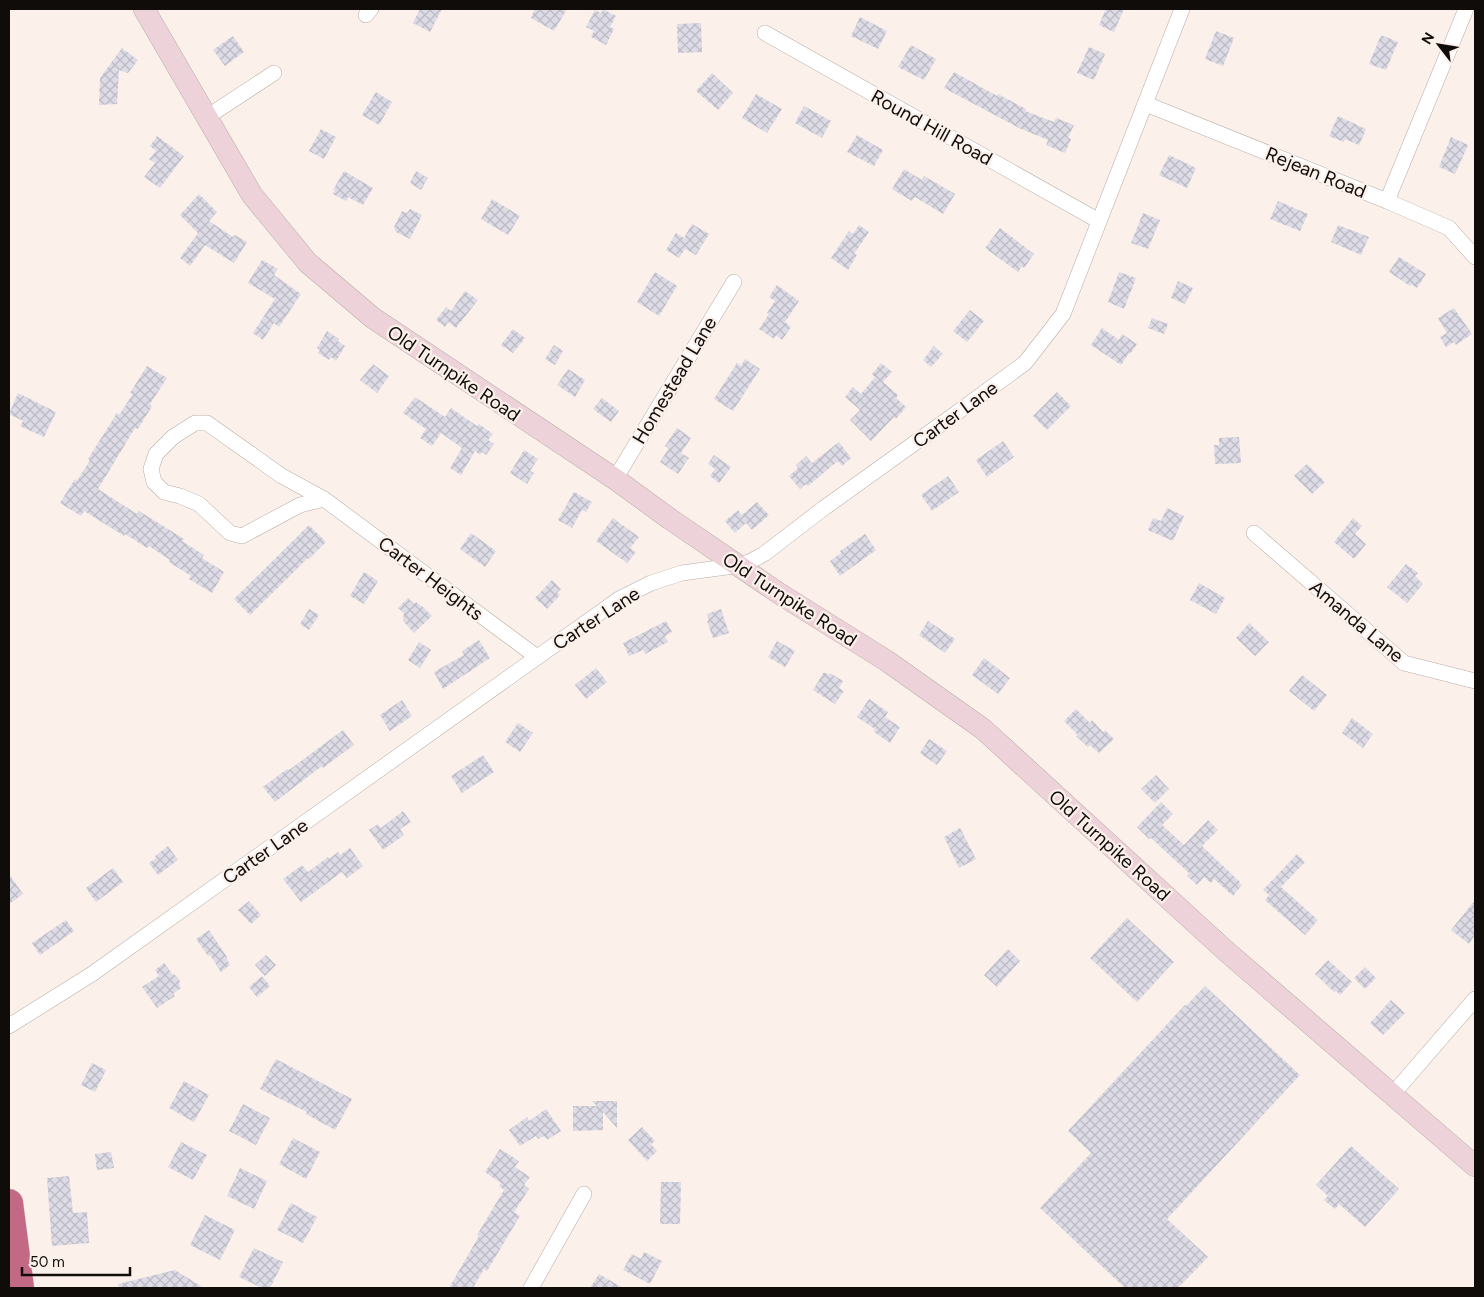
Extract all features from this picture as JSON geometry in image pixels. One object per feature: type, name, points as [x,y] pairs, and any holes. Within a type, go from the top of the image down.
[{"type":"highway","points":[[9,1203],[20,1288]]},
{"type":"main road","name":"Old Turnpike Road","points":[[144,9],[252,195],[308,263],[373,318],[614,479],[780,594],[887,661],[983,729],[1227,952],[1475,1166]]},
{"type":"street","name":"Carter Lane","points":[[9,1026],[92,974],[619,599],[651,583],[682,573],[738,565],[749,562],[764,554],[1025,362],[1063,314],[1182,9]]},
{"type":"street","points":[[1387,201],[1466,9]]},
{"type":"street","name":"Round Hill Road","points":[[765,33],[1099,221]]},
{"type":"street","points":[[207,117],[274,73]]},
{"type":"street","name":"Rejean Road","points":[[1146,104],[1387,201],[1449,228],[1475,257]]},
{"type":"street","name":"Homestead Lane","points":[[614,479],[734,282]]},
{"type":"street","name":"Carter Heights","points":[[324,499],[300,505],[242,536],[230,533],[199,504],[164,492],[154,482],[151,469],[156,454],[173,437],[195,422],[207,423],[282,476],[324,499],[537,657]]},
{"type":"street","name":"Amanda Lane","points":[[1254,534],[1404,663],[1475,681]]},
{"type":"street","points":[[1392,1095],[1475,999]]},
{"type":"street","points":[[531,1288],[584,1194]]},
{"type":"building","points":[[420,9],[442,9],[430,32],[413,23]]},
{"type":"building","points":[[535,9],[567,9],[554,31],[531,18]]},
{"type":"building","points":[[603,9],[616,16],[610,27],[614,29],[606,45],[591,37],[594,31],[586,27],[595,10],[601,13]]},
{"type":"building","points":[[1106,9],[1124,9],[1114,32],[1099,25]]},
{"type":"building","points":[[860,17],[887,31],[878,49],[851,36]]},
{"type":"building","points":[[701,23],[702,52],[678,53],[677,24]]},
{"type":"building","points":[[1216,31],[1234,38],[1223,66],[1205,59]]},
{"type":"building","points":[[1381,35],[1398,42],[1386,70],[1369,64]]},
{"type":"building","points":[[233,36],[244,52],[225,66],[213,50]]},
{"type":"building","points":[[911,45],[936,59],[924,80],[898,67]]},
{"type":"building","points":[[1089,47],[1105,54],[1094,80],[1077,73]]},
{"type":"building","points":[[122,48],[138,60],[128,73],[119,70],[117,104],[99,105],[100,78]]},
{"type":"building","points":[[954,72],[997,96],[998,94],[1026,109],[1025,111],[1054,122],[1056,118],[1074,125],[1068,138],[1071,139],[1065,153],[1046,145],[1048,140],[1019,128],[944,88]]},
{"type":"building","points":[[712,73],[733,93],[718,110],[696,91]]},
{"type":"building","points":[[376,92],[392,102],[379,125],[362,115]]},
{"type":"building","points":[[756,94],[782,109],[767,133],[742,118]]},
{"type":"building","points":[[804,106],[831,121],[822,138],[795,123]]},
{"type":"building","points":[[1338,116],[1366,129],[1359,145],[1345,139],[1344,142],[1329,136]]},
{"type":"building","points":[[321,129],[336,137],[324,159],[309,151]]},
{"type":"building","points":[[857,135],[883,150],[874,166],[847,152]]},
{"type":"building","points":[[157,136],[184,156],[160,188],[144,177],[155,163],[149,159],[156,151],[150,146]]},
{"type":"building","points":[[1451,137],[1468,145],[1455,174],[1439,167]]},
{"type":"building","points":[[1169,155],[1196,168],[1187,188],[1159,175]]},
{"type":"building","points":[[904,169],[922,180],[924,176],[955,194],[943,214],[915,197],[912,201],[892,189]]},
{"type":"building","points":[[344,171],[373,188],[363,205],[348,197],[346,201],[333,194],[335,190],[333,190]]},
{"type":"building","points":[[416,171],[428,178],[421,190],[410,183]]},
{"type":"building","points":[[199,194],[217,212],[209,221],[233,237],[235,235],[247,242],[234,263],[205,245],[190,266],[180,258],[198,233],[180,215]]},
{"type":"building","points":[[492,199],[520,216],[508,235],[481,219]]},
{"type":"building","points":[[1278,201],[1308,214],[1300,231],[1270,219]]},
{"type":"building","points":[[410,209],[422,215],[410,239],[396,232],[394,227],[402,211],[407,213]]},
{"type":"building","points":[[1143,213],[1160,220],[1148,249],[1131,243]]},
{"type":"building","points":[[692,224],[709,234],[696,255],[685,249],[679,258],[666,250],[676,233],[684,238]]},
{"type":"building","points":[[859,225],[869,232],[854,254],[857,255],[848,270],[831,258],[849,231],[853,234]]},
{"type":"building","points":[[1338,225],[1369,237],[1361,255],[1331,242]]},
{"type":"building","points":[[1000,228],[1034,254],[1024,268],[1022,266],[1018,272],[985,248]]},
{"type":"building","points":[[1399,257],[1426,274],[1417,288],[1411,284],[1410,286],[1389,272]]},
{"type":"building","points":[[262,260],[278,269],[274,275],[301,294],[279,327],[274,323],[263,340],[253,333],[275,299],[248,283]]},
{"type":"building","points":[[655,272],[677,286],[659,316],[637,302]]},
{"type":"building","points":[[1119,272],[1136,278],[1124,309],[1108,302]]},
{"type":"building","points":[[1178,281],[1193,288],[1185,304],[1171,298]]},
{"type":"building","points":[[777,285],[799,301],[785,322],[791,327],[782,340],[776,335],[774,339],[759,329],[775,301],[769,297]]},
{"type":"building","points":[[465,291],[478,300],[456,328],[448,322],[445,327],[436,320],[446,307],[451,311]]},
{"type":"building","points":[[1454,308],[1472,334],[1456,345],[1454,342],[1446,347],[1440,337],[1447,333],[1438,318]]},
{"type":"building","points":[[970,310],[984,321],[967,342],[953,331]]},
{"type":"building","points":[[1152,318],[1168,324],[1164,334],[1148,328]]},
{"type":"building","points":[[1102,328],[1119,340],[1122,334],[1137,344],[1121,365],[1091,345]]},
{"type":"building","points":[[513,329],[525,338],[513,353],[501,345]]},
{"type":"building","points":[[327,331],[339,339],[338,341],[345,346],[336,361],[331,357],[329,360],[318,353],[320,350],[317,348]]},
{"type":"building","points":[[554,345],[563,351],[555,365],[545,359]]},
{"type":"building","points":[[934,346],[943,354],[931,367],[923,360]]},
{"type":"building","points":[[745,359],[760,369],[733,411],[714,399],[737,363],[741,366]]},
{"type":"building","points":[[881,363],[892,372],[883,382],[898,395],[896,398],[906,407],[896,419],[894,417],[871,441],[850,420],[860,410],[845,397],[853,387],[861,394],[875,377],[872,374]]},
{"type":"building","points":[[373,364],[389,376],[377,393],[360,380]]},
{"type":"building","points":[[147,366],[167,378],[150,404],[152,406],[138,429],[135,428],[98,489],[137,514],[139,511],[184,539],[182,541],[204,555],[202,558],[224,572],[212,593],[189,579],[191,576],[149,546],[147,548],[125,534],[124,536],[84,511],[81,516],[60,503],[75,479],[77,481],[90,460],[88,459],[117,413],[119,415],[133,394],[130,393]]},
{"type":"building","points":[[568,369],[585,380],[575,397],[557,385]]},
{"type":"building","points":[[1057,392],[1071,406],[1047,430],[1033,416]]},
{"type":"building","points":[[18,393],[56,412],[44,437],[20,426],[23,421],[9,414]]},
{"type":"building","points":[[415,397],[445,417],[451,408],[477,426],[479,424],[493,434],[488,440],[494,444],[486,455],[482,452],[480,455],[475,451],[461,475],[450,468],[462,448],[441,433],[432,446],[420,438],[426,429],[403,413]]},
{"type":"building","points":[[602,398],[619,411],[611,422],[593,409]]},
{"type":"building","points":[[677,428],[691,438],[681,453],[689,458],[678,474],[660,462],[669,448],[665,446]]},
{"type":"building","points":[[1239,437],[1241,463],[1215,464],[1214,445],[1219,445],[1219,438]]},
{"type":"building","points":[[1003,441],[1014,457],[987,477],[976,460]]},
{"type":"building","points":[[839,442],[851,458],[842,466],[838,461],[808,486],[806,484],[800,489],[789,476],[798,468],[796,465],[806,456],[812,463]]},
{"type":"building","points":[[524,450],[538,459],[530,471],[534,473],[527,484],[510,473]]},
{"type":"building","points":[[714,455],[731,467],[719,483],[710,476],[715,469],[708,464]]},
{"type":"building","points":[[1307,464],[1325,482],[1312,494],[1294,476]]},
{"type":"building","points":[[948,476],[959,492],[932,511],[921,495]]},
{"type":"building","points":[[574,492],[592,502],[586,512],[582,510],[572,528],[558,520]]},
{"type":"building","points":[[757,502],[769,515],[752,530],[746,523],[735,533],[725,521],[738,510],[742,515]]},
{"type":"building","points":[[1167,508],[1184,516],[1173,541],[1148,530],[1153,518],[1161,521]]},
{"type":"building","points":[[613,518],[639,537],[630,548],[636,552],[627,563],[596,541]]},
{"type":"building","points":[[1353,518],[1362,526],[1355,534],[1366,544],[1354,559],[1334,542]]},
{"type":"building","points":[[309,525],[326,542],[250,615],[234,599]]},
{"type":"building","points":[[471,533],[496,551],[485,567],[460,549]]},
{"type":"building","points":[[865,534],[876,550],[840,576],[830,561],[841,553],[840,551]]},
{"type":"building","points":[[1406,564],[1418,573],[1415,576],[1423,584],[1407,603],[1387,587]]},
{"type":"building","points":[[364,572],[378,581],[364,604],[350,596]]},
{"type":"building","points":[[552,580],[561,589],[557,593],[560,595],[547,609],[535,598]]},
{"type":"building","points":[[1199,583],[1225,598],[1216,614],[1190,600]]},
{"type":"building","points":[[408,598],[414,604],[416,602],[422,606],[432,616],[414,633],[403,621],[404,613],[398,608]]},
{"type":"building","points":[[309,609],[319,615],[309,630],[300,624]]},
{"type":"building","points":[[721,609],[729,633],[713,638],[707,621],[709,620],[707,614]]},
{"type":"building","points":[[666,621],[672,632],[665,636],[668,642],[645,654],[643,650],[629,656],[623,643]]},
{"type":"building","points":[[928,621],[955,639],[945,653],[919,635]]},
{"type":"building","points":[[1249,623],[1269,642],[1255,656],[1236,638]]},
{"type":"building","points":[[479,640],[490,658],[443,689],[434,672],[464,655],[462,651]]},
{"type":"building","points":[[777,641],[795,651],[785,667],[768,657]]},
{"type":"building","points":[[419,642],[431,650],[420,668],[408,660]]},
{"type":"building","points":[[984,658],[1010,678],[998,694],[972,675]]},
{"type":"building","points":[[596,668],[607,682],[586,699],[575,685]]},
{"type":"building","points":[[824,672],[829,675],[830,673],[843,681],[839,688],[844,691],[835,704],[813,690]]},
{"type":"building","points":[[1302,675],[1327,695],[1314,711],[1289,691]]},
{"type":"building","points":[[869,699],[888,712],[885,717],[900,727],[890,743],[874,732],[875,729],[857,717]]},
{"type":"building","points":[[402,700],[412,716],[390,731],[380,715]]},
{"type":"building","points":[[1076,709],[1090,723],[1092,720],[1103,732],[1105,730],[1114,739],[1099,753],[1090,745],[1088,747],[1064,721]]},
{"type":"building","points":[[1352,718],[1373,734],[1363,748],[1342,733]]},
{"type":"building","points":[[518,723],[533,733],[520,752],[505,742]]},
{"type":"building","points":[[343,730],[354,745],[323,768],[322,766],[275,802],[263,787]]},
{"type":"building","points":[[929,739],[947,751],[937,765],[920,753]]},
{"type":"building","points":[[483,755],[494,772],[462,793],[451,776]]},
{"type":"building","points":[[1156,775],[1169,789],[1155,803],[1141,789]]},
{"type":"building","points":[[1161,802],[1173,814],[1162,825],[1184,845],[1208,820],[1218,830],[1202,846],[1242,885],[1233,896],[1214,879],[1211,883],[1204,877],[1197,885],[1187,876],[1189,873],[1137,827]]},
{"type":"building","points":[[403,811],[411,822],[400,829],[404,835],[383,850],[369,830],[378,824],[381,828]]},
{"type":"building","points":[[960,828],[976,859],[959,868],[944,837]]},
{"type":"building","points":[[168,846],[178,860],[158,875],[149,863]]},
{"type":"building","points":[[350,848],[363,866],[347,878],[342,872],[301,902],[283,879],[302,865],[308,872],[328,857],[329,859],[338,852],[340,855]]},
{"type":"building","points":[[1297,854],[1305,862],[1281,887],[1318,920],[1305,935],[1265,900],[1269,895],[1263,890]]},
{"type":"building","points":[[113,868],[123,882],[96,902],[86,888]]},
{"type":"building","points":[[9,874],[23,894],[9,904]]},
{"type":"building","points":[[1475,900],[1475,935],[1469,944],[1451,930]]},
{"type":"building","points":[[249,901],[261,915],[251,924],[238,910]]},
{"type":"building","points":[[1127,918],[1174,962],[1137,1002],[1090,958]]},
{"type":"building","points":[[66,920],[74,931],[40,955],[32,943]]},
{"type":"building","points":[[209,930],[227,957],[230,965],[221,972],[196,939]]},
{"type":"building","points":[[1008,949],[1020,961],[997,987],[984,975]]},
{"type":"building","points":[[266,955],[276,965],[265,976],[255,965]]},
{"type":"building","points":[[1328,960],[1352,982],[1340,995],[1336,991],[1334,992],[1315,974]]},
{"type":"building","points":[[164,963],[180,981],[181,988],[173,994],[175,996],[157,1008],[142,987],[159,976],[155,970]]},
{"type":"building","points":[[1365,967],[1376,978],[1365,989],[1354,978]]},
{"type":"building","points":[[262,976],[270,986],[257,997],[249,987]]},
{"type":"building","points":[[1205,986],[1300,1075],[1167,1219],[1208,1257],[1178,1288],[1125,1288],[1040,1208],[1091,1153],[1068,1131]]},
{"type":"building","points":[[1391,1000],[1405,1013],[1383,1035],[1370,1023]]},
{"type":"building","points":[[276,1059],[352,1099],[335,1130],[306,1114],[307,1112],[260,1089]]},
{"type":"building","points":[[92,1063],[106,1070],[95,1092],[81,1085]]},
{"type":"building","points":[[184,1081],[209,1095],[194,1122],[169,1108]]},
{"type":"building","points":[[592,1101],[617,1101],[617,1128],[603,1112],[603,1130],[573,1131],[573,1106],[597,1106]]},
{"type":"building","points":[[243,1104],[270,1118],[256,1145],[229,1131]]},
{"type":"building","points":[[546,1109],[561,1131],[547,1140],[544,1136],[538,1139],[536,1136],[520,1146],[509,1130],[527,1117],[529,1121]]},
{"type":"building","points":[[642,1127],[655,1141],[651,1144],[657,1151],[647,1161],[628,1140]]},
{"type":"building","points":[[293,1138],[320,1152],[306,1179],[279,1164]]},
{"type":"building","points":[[181,1142],[207,1155],[193,1180],[168,1167]]},
{"type":"building","points":[[1351,1146],[1399,1189],[1365,1227],[1339,1204],[1335,1209],[1324,1200],[1328,1196],[1316,1185]]},
{"type":"building","points":[[500,1149],[519,1161],[515,1167],[530,1177],[524,1185],[529,1189],[514,1212],[520,1216],[487,1271],[484,1269],[473,1288],[449,1288],[479,1236],[477,1235],[504,1190],[499,1186],[501,1183],[485,1172]]},
{"type":"building","points":[[111,1152],[114,1168],[97,1170],[95,1154]]},
{"type":"building","points":[[240,1168],[267,1181],[254,1209],[227,1196]]},
{"type":"building","points":[[69,1176],[73,1213],[87,1212],[89,1243],[52,1246],[47,1178]]},
{"type":"building","points":[[661,1182],[681,1182],[680,1224],[660,1224]]},
{"type":"building","points":[[291,1203],[317,1217],[303,1243],[277,1230]]},
{"type":"building","points":[[205,1215],[235,1230],[220,1260],[190,1245]]},
{"type":"building","points":[[254,1248],[283,1262],[270,1288],[262,1288],[239,1277]]},
{"type":"building","points":[[644,1252],[662,1261],[650,1284],[623,1270],[632,1254],[641,1259]]},
{"type":"building","points":[[175,1270],[204,1288],[119,1288],[118,1284]]},
{"type":"building","points":[[599,1274],[623,1288],[590,1288]]}]
